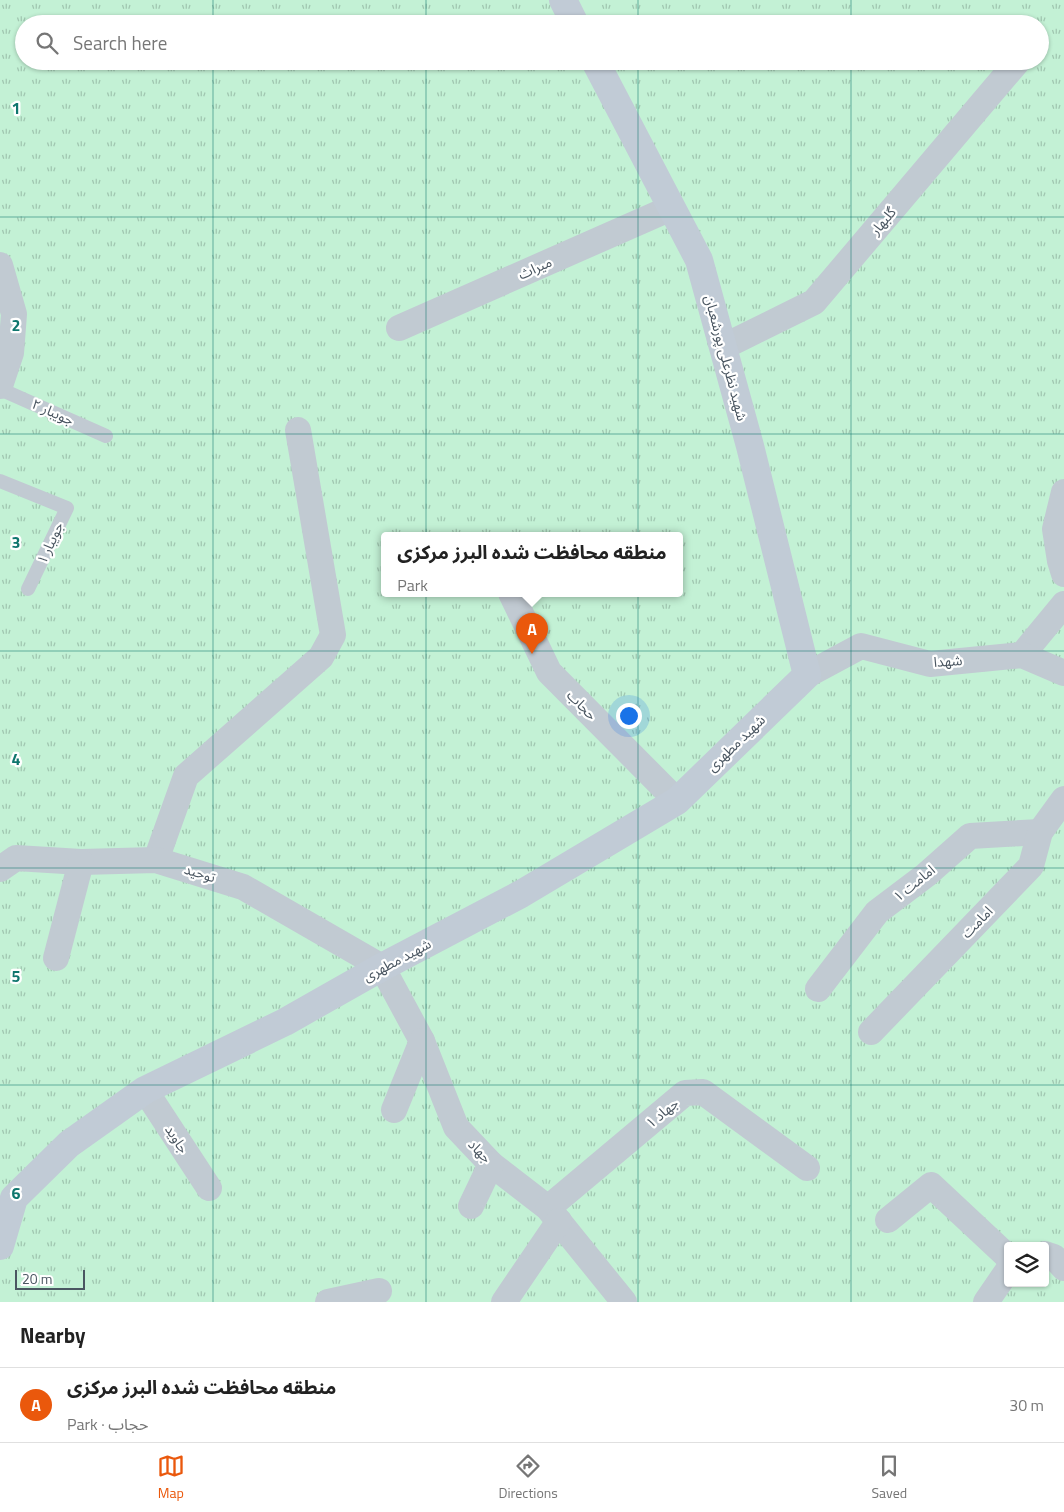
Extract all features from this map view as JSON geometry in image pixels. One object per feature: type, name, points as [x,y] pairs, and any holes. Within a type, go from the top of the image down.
[{"type":"street","points":[[563,0],[570,15]]},
{"type":"street","name":"شهید نظرعلی پورشعبان","points":[[600,70],[699,260],[750,446],[807,674]]},
{"type":"street","name":"گلبهار","points":[[723,347],[814,302],[1010,70]]},
{"type":"street","name":"میراث","points":[[399,328],[671,208]]},
{"type":"street","points":[[0,265],[14,314],[11,353],[0,388]]},
{"type":"street","points":[[156,860],[186,776],[321,657],[333,634],[298,430]]},
{"type":"street","points":[[1064,492],[1055,529],[1064,574]]},
{"type":"street","name":"حجاب","points":[[513,597],[550,672],[677,801]]},
{"type":"street","points":[[1022,655],[1064,604]]},
{"type":"street","name":"شهدا","points":[[807,674],[861,646],[930,664],[1022,655],[1064,673]]},
{"type":"street","name":"شهید مطهری","points":[[0,1246],[7,1193],[70,1144],[145,1090],[285,1022],[382,967],[521,894],[677,801],[807,674]]},
{"type":"street","name":"امامت","points":[[871,1032],[1031,866],[1040,832],[1064,800]]},
{"type":"street","name":"امامت ۱","points":[[818,989],[877,912],[926,875],[970,836],[1040,832]]},
{"type":"street","name":"توحید","points":[[0,869],[16,858],[81,862],[156,860],[243,887],[382,967]]},
{"type":"street","points":[[56,958],[81,862]]},
{"type":"street","name":"جهاد","points":[[382,967],[422,1041],[456,1127],[491,1164],[554,1215],[624,1302]]},
{"type":"street","points":[[394,1110],[422,1041]]},
{"type":"street","name":"جاوید","points":[[145,1090],[209,1188]]},
{"type":"street","name":"جهاد ۱","points":[[504,1302],[554,1215],[686,1093],[703,1092],[807,1168]]},
{"type":"street","points":[[471,1206],[491,1164]]},
{"type":"street","points":[[888,1220],[931,1185],[1004,1253]]},
{"type":"street","points":[[1049,1255],[1054,1257],[1064,1268]]},
{"type":"street","points":[[986,1302],[1004,1276]]},
{"type":"street","points":[[328,1302],[379,1291]]},
{"type":"lane","name":"جویبار ۲","points":[[0,388],[106,436]]},
{"type":"lane","name":"جویبار ۱","points":[[0,481],[67,508],[28,589]]},
{"type":"green space","points":[[0,0],[1064,0],[1064,1302],[0,1302]]},
{"type":"place","name":"منطقه محافظت شده البرز مرکزی","points":[[532,654]]}]
